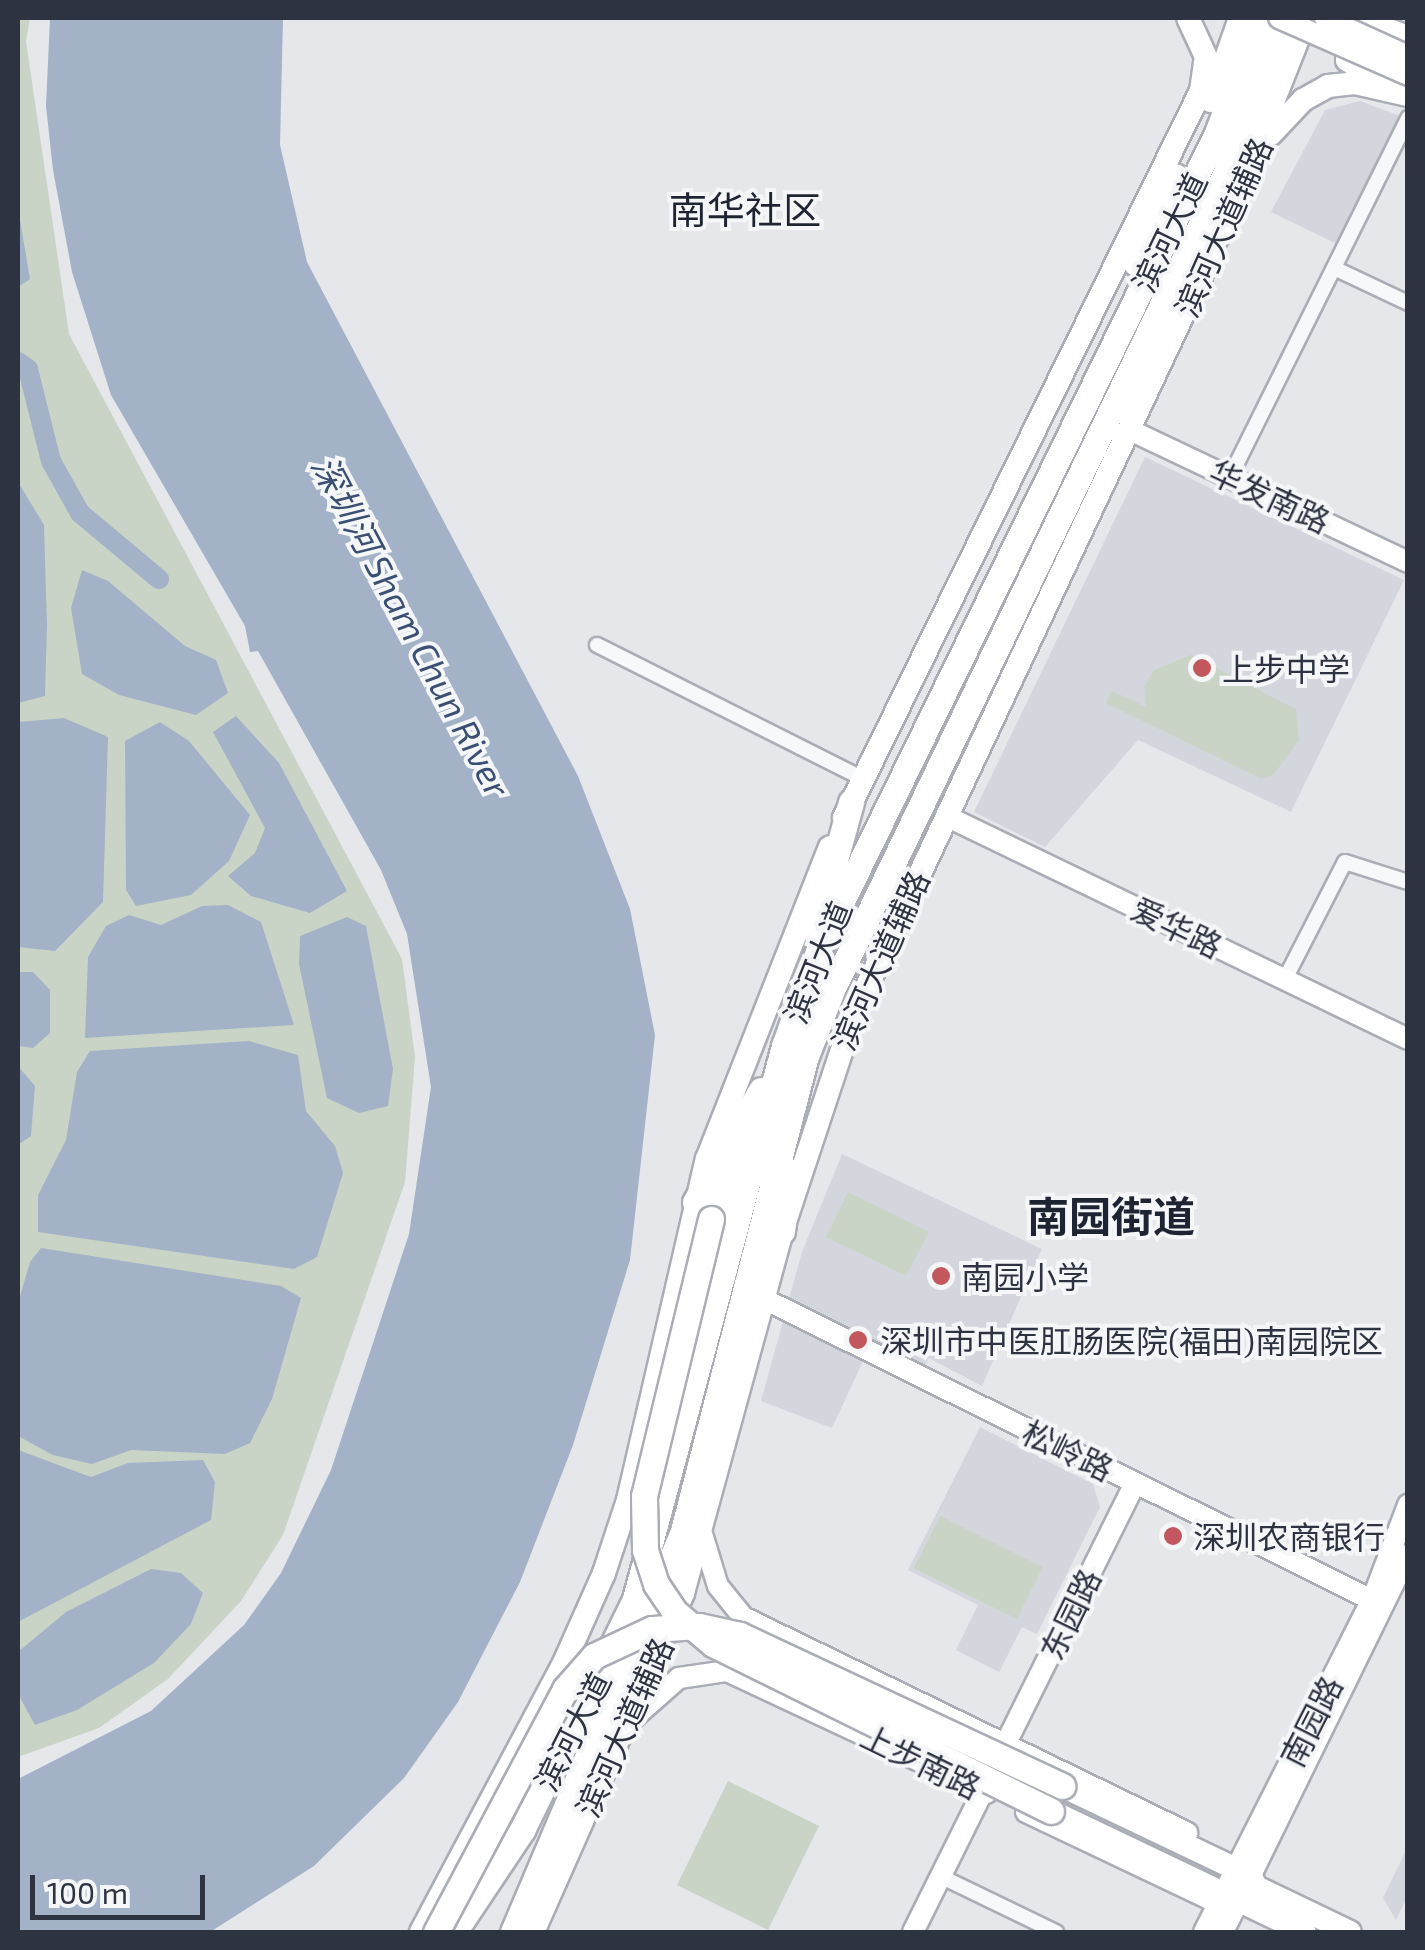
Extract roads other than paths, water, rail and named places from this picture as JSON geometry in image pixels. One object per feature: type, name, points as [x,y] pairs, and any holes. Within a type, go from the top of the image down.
[{"type":"highway","name":"滨河大道","points":[[513,1932],[682,1531],[795,1051],[794,1014],[850,880],[1235,93],[1261,18]]},
{"type":"highway","name":"滨河大道","points":[[454,1932],[522,1830],[644,1572],[795,1051],[852,946],[1247,126],[1282,18]]},
{"type":"highway","points":[[1098,379],[1132,273],[1175,176]]},
{"type":"highway","points":[[1124,384],[1232,209]]},
{"type":"highway","points":[[794,1014],[851,802]]},
{"type":"highway","points":[[795,1051],[750,1111],[703,1210],[644,1496],[646,1550],[656,1584],[675,1612],[713,1644],[1051,1811]]},
{"type":"highway","points":[[782,1232],[795,1051]]},
{"type":"highway","points":[[436,1932],[565,1689],[594,1656],[652,1629],[699,1626],[740,1634],[1062,1786]]},
{"type":"highway","points":[[498,1932],[564,1808]]},
{"type":"highway","points":[[470,1932],[522,1830]]},
{"type":"main road","points":[[1188,18],[1206,56],[1207,95]]},
{"type":"main road","points":[[1204,18],[1218,61],[1207,95]]},
{"type":"main road","name":"滨河大道辅路","points":[[1116,269],[1175,176],[1240,18]]},
{"type":"main road","points":[[1282,18],[1406,88]]},
{"type":"main road","name":"滨河大道辅路","points":[[533,1932],[702,1534],[782,1232],[852,1016],[1132,431],[1251,166],[1306,18]]},
{"type":"main road","points":[[1325,18],[1408,56]]},
{"type":"main road","points":[[1395,18],[1408,27]]},
{"type":"main road","points":[[1406,88],[1360,71],[1346,54],[1363,25],[1408,37]]},
{"type":"main road","points":[[1251,166],[1276,126],[1315,92],[1355,83],[1406,88]]},
{"type":"main road","name":"滨河大道辅路","points":[[421,1932],[564,1663],[604,1573],[628,1500],[703,1210],[851,802],[1116,269],[1207,95]]},
{"type":"main road","name":"华发南路","points":[[1132,431],[1408,562]]},
{"type":"main road","name":"爱华路","points":[[946,816],[1408,1039]]},
{"type":"main road","name":"松岭路","points":[[764,1299],[1372,1600]]},
{"type":"main road","name":"东园路","points":[[1006,1745],[1135,1483]]},
{"type":"main road","name":"南园路","points":[[1244,1872],[1372,1600],[1408,1505]]},
{"type":"main road","name":"上步南路","points":[[702,1534],[727,1600],[763,1627],[1212,1846],[1256,1886],[1350,1932]]},
{"type":"main road","name":"南园路","points":[[1204,1932],[1244,1872],[1408,1555]]},
{"type":"main road","points":[[744,1676],[728,1661],[727,1644],[746,1626],[763,1627]]},
{"type":"main road","name":"上步南路","points":[[618,1738],[647,1701],[679,1678],[711,1671],[744,1676],[983,1791],[1305,1932]]},
{"type":"main road","name":"上步南路","points":[[1062,1786],[1244,1872]]},
{"type":"main road","points":[[913,1932],[983,1791]]},
{"type":"main road","name":"上步南路","points":[[1051,1811],[1227,1898]]},
{"type":"main road","name":"南园路","points":[[1222,1932],[1227,1898]]},
{"type":"street","points":[[1230,477],[1408,118]]},
{"type":"street","points":[[1334,268],[1408,304]]},
{"type":"street","points":[[597,645],[862,778]]},
{"type":"street","points":[[1285,979],[1345,862],[1408,882]]},
{"type":"street","points":[[940,1876],[1056,1932]]},
{"type":"water","name":"深圳河 Sham Chun River","points":[[50,18],[283,18],[280,145],[307,262],[578,776],[630,909],[655,1035],[630,1260],[573,1445],[520,1582],[458,1702],[404,1778],[314,1866],[210,1932],[18,1932],[18,1779],[151,1711],[244,1625],[281,1573],[331,1470],[409,1234],[431,1087],[407,934],[381,870],[258,651],[250,652],[245,626],[111,395],[72,272],[53,170],[46,106]]},
{"type":"water","points":[[18,208],[30,279],[18,287]]},
{"type":"water","points":[[18,482],[44,525],[47,625],[45,696],[18,703]]},
{"type":"water","points":[[82,570],[108,581],[185,646],[216,660],[228,693],[196,715],[119,695],[82,674],[71,608]]},
{"type":"water","points":[[236,716],[279,763],[347,891],[310,913],[251,896],[228,876],[255,853],[265,828],[213,732]]},
{"type":"water","points":[[64,718],[108,737],[103,902],[55,951],[18,947],[18,722]]},
{"type":"water","points":[[160,722],[189,741],[250,815],[229,861],[191,895],[136,906],[126,890],[125,741]]},
{"type":"water","points":[[228,905],[261,922],[294,1025],[85,1038],[88,957],[106,926],[129,915],[161,925],[202,906]]},
{"type":"water","points":[[347,917],[366,926],[393,1069],[388,1106],[359,1113],[327,1098],[299,964],[300,936]]},
{"type":"water","points":[[18,972],[33,972],[50,990],[50,1033],[33,1048],[18,1046]]},
{"type":"water","points":[[249,1041],[298,1055],[306,1111],[335,1146],[343,1173],[317,1257],[294,1269],[38,1232],[38,1195],[66,1140],[77,1072],[90,1051]]},
{"type":"water","points":[[18,1066],[35,1086],[31,1136],[18,1145]]},
{"type":"water","points":[[41,1248],[281,1286],[301,1298],[272,1399],[250,1443],[225,1454],[131,1450],[92,1464],[53,1455],[18,1436],[18,1303],[30,1262]]},
{"type":"water","points":[[18,1450],[91,1477],[128,1463],[203,1460],[215,1482],[211,1520],[18,1622]]},
{"type":"water","points":[[151,1569],[181,1573],[203,1593],[191,1624],[154,1663],[77,1710],[35,1725],[18,1694],[18,1652],[66,1612]]},
{"type":"waterway","points":[[18,362],[28,369],[51,461],[80,513],[159,579]]},
{"type":"place","name":"上步中学","points":[[1202,668]]},
{"type":"place","name":"南园小学","points":[[941,1276]]},
{"type":"place","name":"深圳市中医肛肠医院(福田)南园院区","points":[[858,1340]]},
{"type":"place","name":"深圳农商银行","points":[[1173,1536]]},
{"type":"district","name":"南华社区","points":[[745,210]]},
{"type":"district","name":"南园街道","points":[[1111,1215]]}]
